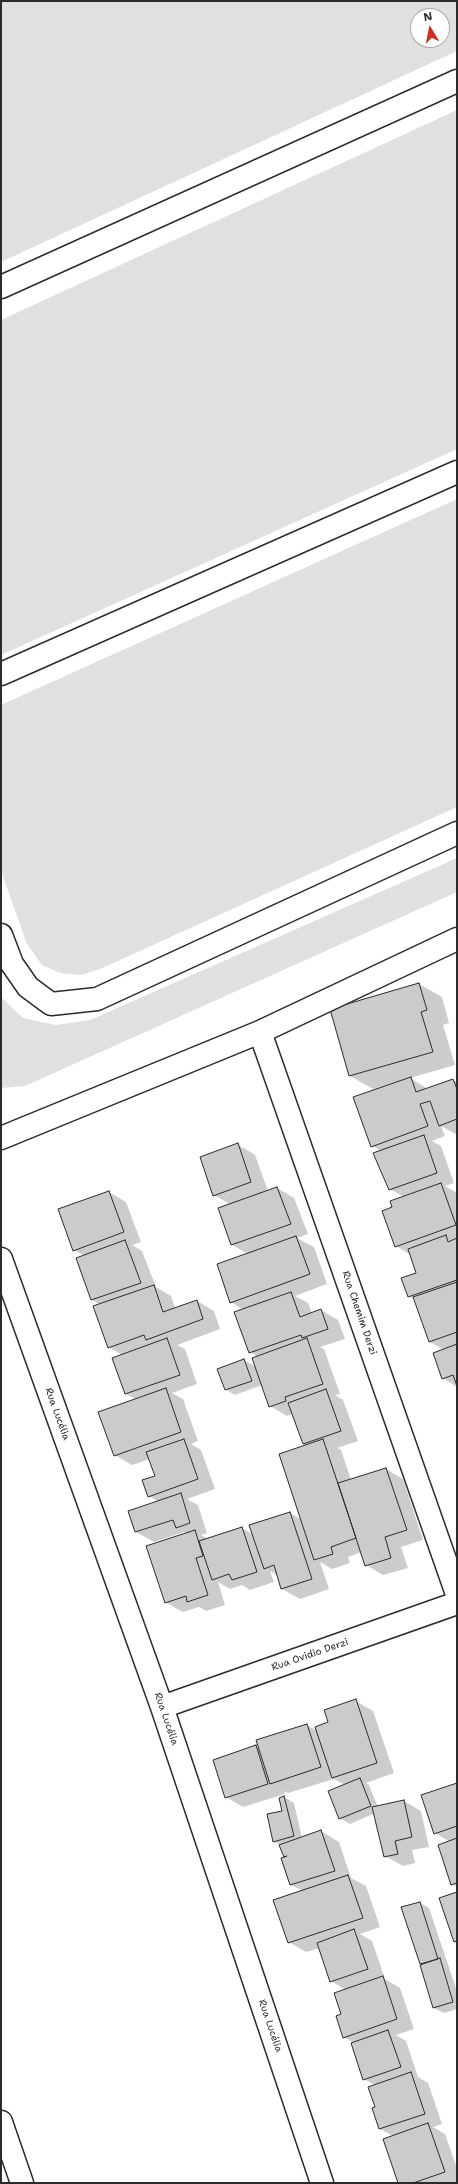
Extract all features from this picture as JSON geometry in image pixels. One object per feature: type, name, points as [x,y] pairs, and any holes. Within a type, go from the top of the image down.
[{"type":"street","points":[[1,287],[457,80]]},
{"type":"street","points":[[1,674],[457,472]]},
{"type":"street","points":[[1,935],[12,964],[28,987],[51,1004],[96,998],[457,833]]},
{"type":"street","points":[[1,1138],[260,1032],[457,939]]},
{"type":"street","name":"Rua Chemim Derzi","points":[[260,1032],[457,1594]]},
{"type":"street","name":"Rua Lucélia","points":[[1,1259],[162,1707],[322,2183]]},
{"type":"street","name":"Rua Ovidio Derzi","points":[[162,1707],[457,1603]]},
{"type":"street","points":[[1,2122],[22,2183]]},
{"type":"shaded area","points":[[1,1],[457,1],[457,51],[1,262]]},
{"type":"shaded area","points":[[457,110],[457,449],[1,655],[1,320]]},
{"type":"shaded area","points":[[457,499],[457,807],[100,969],[81,975],[60,973],[42,965],[27,944],[1,871],[1,705]]},
{"type":"shaded area","points":[[457,858],[457,892],[25,1086],[1,1088],[1,997],[23,1018],[56,1025],[90,1020]]},
{"type":"building","points":[[419,983],[427,1010],[421,1012],[433,1052],[349,1076],[330,1009]]},
{"type":"building","points":[[411,1077],[416,1092],[453,1079],[457,1089],[457,1119],[439,1126],[430,1101],[420,1104],[428,1126],[371,1147],[353,1097]]},
{"type":"building","points":[[424,1135],[437,1173],[389,1190],[373,1153]]},
{"type":"building","points":[[238,1143],[251,1182],[213,1196],[200,1157]]},
{"type":"building","points":[[441,1183],[456,1225],[395,1247],[382,1211],[392,1207],[390,1201]]},
{"type":"building","points":[[277,1187],[291,1224],[231,1245],[218,1208]]},
{"type":"building","points":[[109,1191],[124,1232],[73,1251],[58,1209]]},
{"type":"building","points":[[446,1235],[448,1242],[457,1238],[457,1280],[408,1297],[401,1278],[416,1273],[408,1249]]},
{"type":"building","points":[[296,1236],[310,1274],[230,1303],[217,1264]]},
{"type":"building","points":[[125,1240],[141,1283],[91,1300],[76,1258]]},
{"type":"building","points":[[457,1282],[457,1332],[429,1342],[413,1297]]},
{"type":"building","points":[[154,1285],[163,1312],[197,1300],[203,1319],[146,1340],[144,1335],[108,1348],[93,1306]]},
{"type":"building","points":[[291,1292],[300,1317],[321,1309],[328,1329],[302,1338],[301,1335],[249,1353],[234,1312]]},
{"type":"building","points":[[167,1338],[180,1375],[125,1394],[112,1358]]},
{"type":"building","points":[[307,1338],[323,1384],[285,1397],[286,1401],[269,1407],[252,1358]]},
{"type":"building","points":[[457,1344],[457,1386],[453,1375],[442,1379],[433,1353]]},
{"type":"building","points":[[244,1359],[252,1381],[225,1390],[217,1369]]},
{"type":"building","points":[[166,1388],[181,1432],[114,1456],[98,1412]]},
{"type":"building","points":[[326,1389],[341,1431],[303,1444],[288,1403]]},
{"type":"building","points":[[184,1439],[198,1479],[148,1497],[142,1480],[155,1476],[146,1452]]},
{"type":"building","points":[[323,1439],[356,1538],[331,1547],[333,1554],[314,1560],[279,1454]]},
{"type":"building","points":[[386,1468],[407,1530],[385,1537],[391,1558],[365,1566],[338,1483]]},
{"type":"building","points":[[181,1493],[190,1523],[176,1528],[173,1520],[135,1532],[128,1511]]},
{"type":"building","points":[[290,1512],[312,1579],[281,1589],[274,1565],[264,1569],[249,1525]]},
{"type":"building","points":[[242,1527],[257,1572],[232,1580],[229,1574],[212,1580],[199,1541]]},
{"type":"building","points":[[195,1530],[203,1556],[196,1558],[208,1595],[187,1602],[186,1596],[165,1603],[146,1546]]},
{"type":"building","points":[[356,1699],[377,1763],[332,1778],[315,1727],[328,1722],[324,1710]]},
{"type":"building","points":[[307,1724],[321,1767],[270,1784],[256,1740]]},
{"type":"building","points":[[256,1745],[268,1784],[225,1798],[213,1760]]},
{"type":"building","points":[[360,1778],[371,1806],[339,1819],[328,1791]]},
{"type":"building","points":[[457,1783],[457,1826],[434,1834],[421,1795]]},
{"type":"building","points":[[284,1796],[294,1836],[273,1842],[267,1814],[282,1811],[279,1798]]},
{"type":"building","points":[[404,1800],[412,1837],[395,1841],[398,1854],[384,1857],[372,1807]]},
{"type":"building","points":[[321,1830],[335,1871],[290,1885],[281,1858],[284,1857],[279,1845]]},
{"type":"building","points":[[457,1838],[457,1883],[451,1885],[438,1845]]},
{"type":"building","points":[[348,1875],[363,1918],[288,1943],[273,1900]]},
{"type":"building","points":[[457,1892],[457,1941],[454,1942],[439,1898]]},
{"type":"building","points":[[420,1902],[438,1959],[420,1964],[401,1907]]},
{"type":"building","points":[[354,1929],[368,1969],[330,1982],[317,1943]]},
{"type":"building","points":[[440,1958],[453,2002],[433,2008],[420,1965]]},
{"type":"building","points":[[383,1976],[397,2019],[343,2038],[336,2016],[341,2014],[334,1993]]},
{"type":"building","points":[[388,2030],[401,2067],[363,2080],[351,2043]]},
{"type":"building","points":[[411,2072],[425,2114],[379,2129],[372,2108],[375,2107],[368,2087]]},
{"type":"building","points":[[428,2123],[445,2172],[413,2183],[398,2183],[383,2139]]}]
